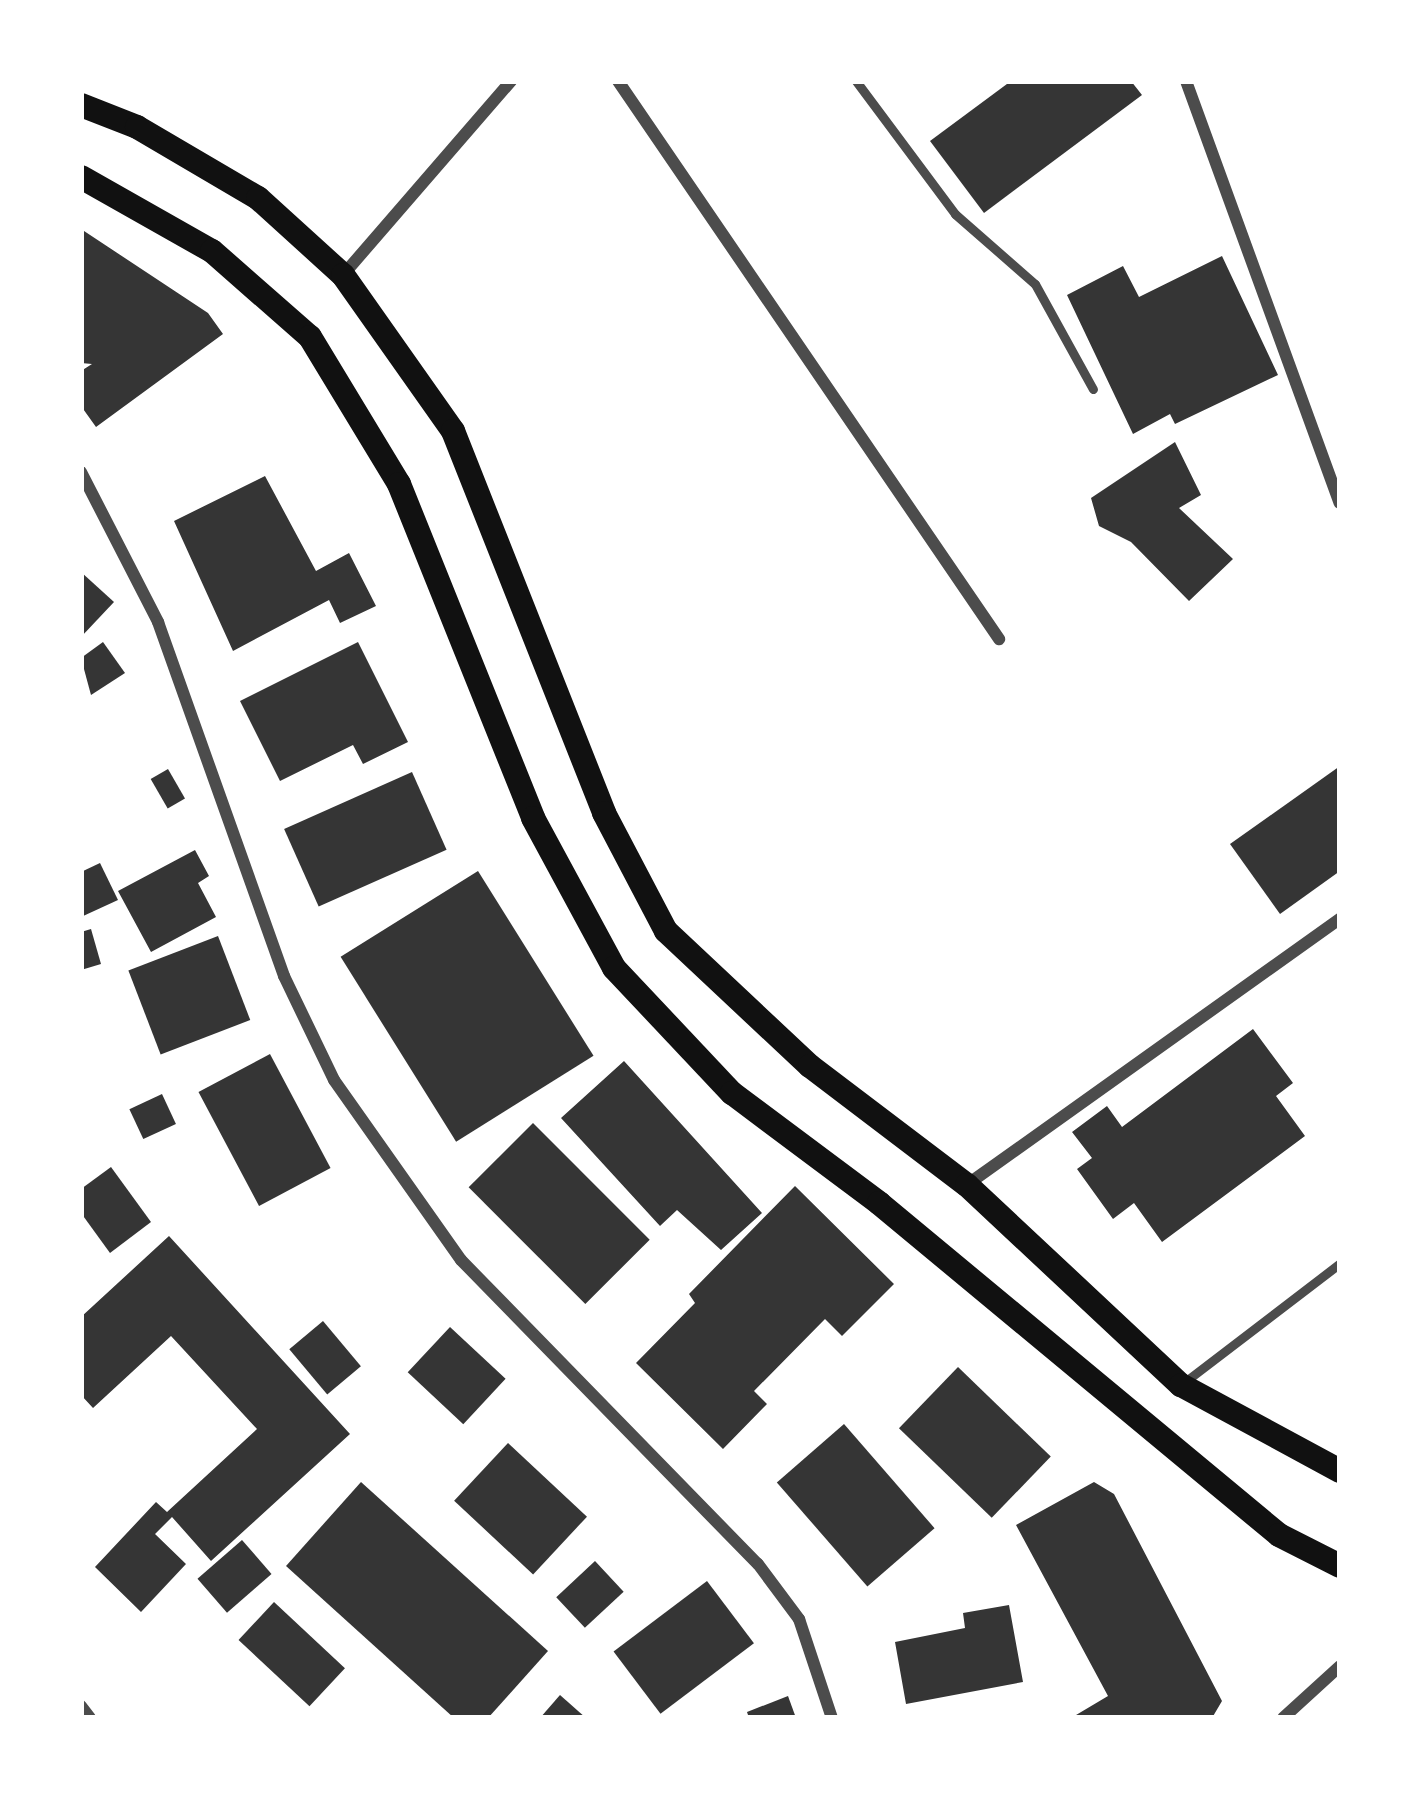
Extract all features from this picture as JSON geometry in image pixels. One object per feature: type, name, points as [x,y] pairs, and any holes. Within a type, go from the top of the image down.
[{"type":"main road","points":[[81,105],[137,127],[258,198],[343,275],[452,431],[604,813],[665,931],[810,1066],[967,1185],[1181,1385],[1340,1471]]},
{"type":"main road","points":[[81,176],[212,251],[310,337],[399,484],[533,818],[614,968],[732,1093],[879,1203],[1279,1535],[1340,1566]]},
{"type":"street","points":[[343,275],[511,81]]},
{"type":"street","points":[[618,81],[999,639]]},
{"type":"street","points":[[1186,81],[1340,503]]},
{"type":"street","points":[[81,472],[158,622],[284,976],[334,1080],[461,1260],[758,1564],[799,1619],[832,1718]]},
{"type":"street","points":[[967,1185],[1340,919]]},
{"type":"street","points":[[1283,1718],[1340,1666]]},
{"type":"street","points":[[81,1706],[90,1718]]},
{"type":"lane","points":[[856,81],[955,214],[1035,284],[1093,389]]},
{"type":"lane","points":[[1181,1385],[1340,1263]]},
{"type":"building","points":[[1011,81],[1131,81],[1142,95],[984,213],[930,141]]},
{"type":"building","points":[[81,229],[208,313],[223,334],[96,427],[81,406],[81,371],[92,364],[81,363]]},
{"type":"building","points":[[1222,256],[1278,375],[1175,424],[1170,414],[1133,434],[1067,295],[1123,266],[1139,297]]},
{"type":"building","points":[[1175,442],[1201,495],[1179,508],[1233,559],[1189,601],[1131,542],[1099,526],[1091,498]]},
{"type":"building","points":[[265,476],[316,571],[349,553],[376,606],[340,623],[329,600],[233,651],[174,521]]},
{"type":"building","points":[[81,572],[114,602],[81,637]]},
{"type":"building","points":[[103,642],[125,673],[91,695],[81,658]]},
{"type":"building","points":[[358,642],[408,742],[363,764],[353,745],[280,781],[240,701]]},
{"type":"building","points":[[1340,766],[1340,871],[1280,914],[1230,844]]},
{"type":"building","points":[[168,769],[185,798],[168,808],[151,779]]},
{"type":"building","points":[[412,772],[447,850],[319,907],[284,829]]},
{"type":"building","points":[[195,850],[209,876],[198,883],[216,917],[151,952],[118,891]]},
{"type":"building","points":[[100,863],[118,900],[81,917],[81,872]]},
{"type":"building","points":[[478,871],[594,1056],[456,1142],[341,957]]},
{"type":"building","points":[[91,929],[101,964],[81,970],[81,932]]},
{"type":"building","points":[[218,936],[250,1020],[161,1054],[128,970]]},
{"type":"building","points":[[1253,1029],[1293,1083],[1276,1096],[1305,1136],[1162,1242],[1134,1203],[1113,1219],[1077,1169],[1092,1158],[1072,1132],[1107,1106],[1122,1127]]},
{"type":"building","points":[[270,1054],[331,1168],[259,1206],[198,1092]]},
{"type":"building","points":[[624,1061],[762,1213],[721,1250],[677,1210],[660,1226],[561,1118]]},
{"type":"building","points":[[162,1094],[176,1124],[143,1139],[129,1109]]},
{"type":"building","points":[[533,1123],[650,1240],[585,1304],[469,1187]]},
{"type":"building","points":[[111,1167],[151,1222],[110,1253],[81,1213],[81,1189]]},
{"type":"building","points":[[795,1186],[894,1284],[842,1336],[825,1319],[754,1391],[767,1404],[723,1449],[636,1363],[695,1303],[689,1294]]},
{"type":"building","points":[[169,1236],[350,1434],[211,1561],[172,1517],[155,1534],[186,1564],[141,1612],[95,1567],[156,1502],[167,1512],[257,1429],[171,1336],[93,1408],[81,1395],[81,1317]]},
{"type":"building","points":[[323,1321],[361,1366],[327,1394],[289,1349]]},
{"type":"building","points":[[450,1327],[506,1379],[463,1424],[408,1372]]},
{"type":"building","points":[[958,1367],[1051,1457],[992,1518],[899,1428]]},
{"type":"building","points":[[844,1424],[935,1528],[867,1587],[777,1482]]},
{"type":"building","points":[[508,1443],[587,1517],[533,1574],[454,1501]]},
{"type":"building","points":[[361,1482],[548,1651],[488,1718],[454,1718],[286,1566]]},
{"type":"building","points":[[1094,1482],[1114,1494],[1222,1701],[1212,1718],[1071,1718],[1108,1696],[1016,1525]]},
{"type":"building","points":[[242,1540],[272,1574],[227,1613],[197,1579]]},
{"type":"building","points":[[595,1561],[624,1592],[585,1628],[556,1597]]},
{"type":"building","points":[[707,1581],[754,1643],[661,1714],[614,1651]]},
{"type":"building","points":[[274,1602],[345,1668],[309,1706],[239,1640]]},
{"type":"building","points":[[1009,1605],[1023,1682],[906,1704],[895,1642],[965,1628],[963,1613]]},
{"type":"building","points":[[560,1695],[586,1718],[540,1718]]},
{"type":"building","points":[[788,1696],[796,1718],[749,1718],[747,1712]]}]
